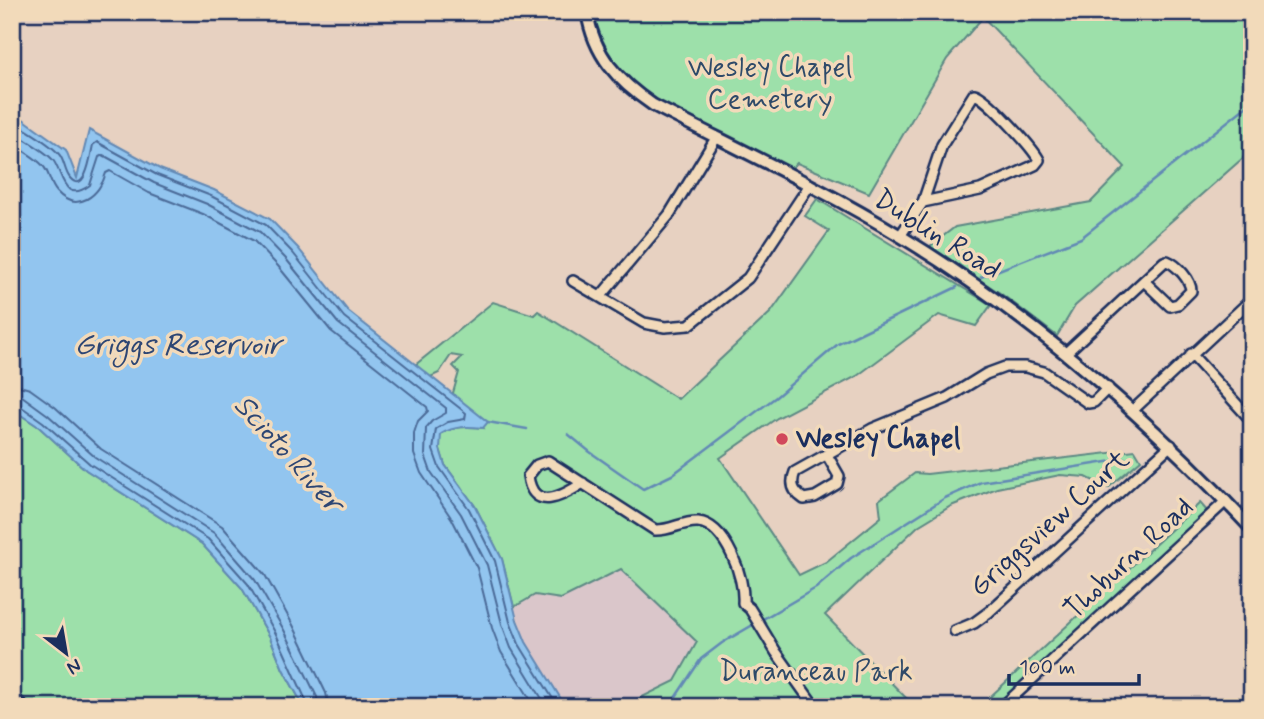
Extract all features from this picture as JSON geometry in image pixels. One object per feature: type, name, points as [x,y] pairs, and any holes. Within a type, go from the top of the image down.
[{"type":"main road","name":"Dublin Road","points":[[587,12],[598,47],[610,68],[627,87],[653,105],[900,236],[1012,310],[1067,352],[1133,410],[1171,445],[1252,529]]},
{"type":"main road","points":[[12,698],[23,707]]},
{"type":"street","points":[[900,236],[923,202],[942,145],[971,95],[976,93],[981,96],[1039,160],[1034,165],[980,190],[923,202]]},
{"type":"street","points":[[601,296],[669,215],[716,138]]},
{"type":"street","points":[[573,281],[644,323],[665,327],[689,325],[748,278],[809,186]]},
{"type":"street","points":[[1067,352],[1144,281],[1167,261],[1190,283],[1191,291],[1178,304],[1170,306],[1144,281]]},
{"type":"street","points":[[1133,410],[1252,299]]},
{"type":"street","points":[[1191,354],[1252,421]]},
{"type":"street","points":[[827,455],[839,476],[837,484],[815,497],[804,499],[793,489],[795,472],[872,429],[947,398],[986,374],[1005,367],[1025,367],[1044,372],[1088,403],[1094,402],[1108,388]]},
{"type":"street","name":"Griggsview Court","points":[[955,631],[974,623],[989,612],[1171,445]]},
{"type":"street","points":[[583,483],[550,500],[534,493],[528,477],[537,464],[548,461],[583,483],[655,530],[674,529],[692,522],[701,522],[712,527],[720,535],[733,558],[742,583],[743,603],[750,609],[776,652],[815,707]]},
{"type":"street","name":"Thoburn Road","points":[[1002,707],[1226,501]]},
{"type":"shaded area","points":[[621,568],[697,642],[675,681],[636,700],[630,707],[566,707],[526,642],[514,607],[535,595],[561,599]]},
{"type":"green space","name":"Wesley Chapel Cemetery","points":[[587,12],[1252,12],[1252,150],[1075,306],[1057,336],[1000,293],[929,247],[955,227],[1091,202],[1125,167],[983,17],[947,59],[869,193],[797,163],[786,174],[653,105],[610,68]]},
{"type":"green space","name":"Duranceau Park","points":[[817,199],[991,305],[976,326],[939,315],[857,376],[777,418],[720,458],[799,575],[826,562],[881,517],[879,500],[915,473],[927,474],[1135,450],[1141,460],[1108,488],[1086,477],[1060,475],[997,488],[951,506],[918,526],[825,615],[912,704],[928,707],[687,707],[676,702],[662,707],[630,707],[636,700],[675,681],[697,642],[621,569],[561,599],[535,595],[514,607],[502,559],[475,506],[445,465],[440,449],[440,434],[461,427],[483,428],[453,393],[459,372],[453,366],[462,357],[451,355],[439,373],[422,381],[404,374],[493,302],[534,315],[538,311],[678,399],[771,312],[829,231],[805,216]]},
{"type":"green space","points":[[12,409],[39,427],[86,470],[202,544],[242,588],[270,637],[283,669],[304,707],[23,707],[12,698]]},
{"type":"green space","points":[[1200,503],[1208,512],[999,707],[979,707]]},
{"type":"water","name":"Griggs Reservoir","points":[[12,111],[66,150],[77,178],[89,130],[160,169],[214,190],[270,219],[298,248],[348,311],[488,422],[483,428],[461,427],[441,434],[440,449],[445,465],[475,506],[502,559],[517,620],[526,642],[566,707],[304,707],[283,669],[270,637],[242,588],[202,544],[86,470],[39,427],[12,409]]},
{"type":"waterway","points":[[981,277],[1081,238],[1252,102]]},
{"type":"waterway","points":[[568,434],[643,489],[672,475],[776,397],[838,344],[957,287]]},
{"type":"waterway","points":[[488,422],[527,429]]},
{"type":"waterway","points":[[669,707],[701,659],[722,643],[816,588],[851,558],[945,498],[981,482],[1126,459]]},
{"type":"place","name":"Wesley Chapel","points":[[782,439]]},
{"type":"water label","name":"Scioto River","points":[[288,454]]}]
